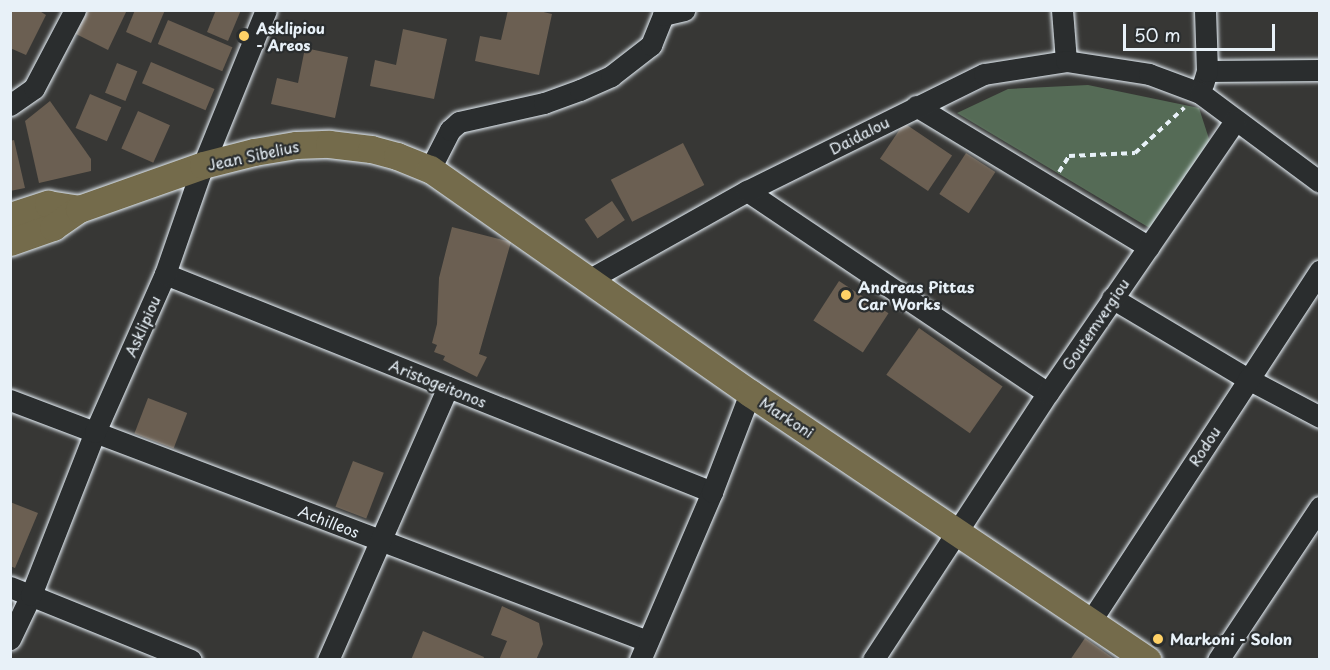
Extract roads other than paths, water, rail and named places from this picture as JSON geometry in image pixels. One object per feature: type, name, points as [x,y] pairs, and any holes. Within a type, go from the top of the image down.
[{"type":"main road","name":"Jean Sibelius","points":[[10,242],[53,227],[79,209],[203,165],[297,145],[329,144],[371,148],[430,169]]},
{"type":"main road","name":"Markoni","points":[[430,169],[750,393],[958,530],[1148,660]]},
{"type":"main road","name":"Jean Sibelius","points":[[10,216],[48,204],[79,209]]},
{"type":"street","points":[[10,105],[34,88],[75,10]]},
{"type":"street","name":"Asklipiou","points":[[10,639],[31,595],[95,432],[165,274],[203,165],[266,10]]},
{"type":"street","points":[[430,169],[450,130],[459,122],[544,103],[611,76],[651,45],[662,13],[684,10]]},
{"type":"street","points":[[1062,10],[1066,61]]},
{"type":"street","points":[[1200,93],[1207,71],[1205,10]]},
{"type":"street","name":"Daidalou","points":[[590,279],[747,191],[984,74],[1066,61],[1149,74],[1200,93],[1320,182]]},
{"type":"street","points":[[1207,71],[1320,70]]},
{"type":"street","points":[[916,106],[1149,247]]},
{"type":"street","name":"Goutemvergiou","points":[[873,660],[1048,393],[1235,121]]},
{"type":"street","points":[[747,191],[1048,393]]},
{"type":"street","name":"Rodou","points":[[1090,622],[1320,271]]},
{"type":"street","name":"Aristogeitonos","points":[[165,274],[712,492]]},
{"type":"street","points":[[1112,298],[1248,379],[1320,417]]},
{"type":"street","points":[[328,660],[448,387]]},
{"type":"street","points":[[643,650],[712,492],[750,393]]},
{"type":"street","name":"Achilleos","points":[[10,400],[380,540],[643,650]]},
{"type":"street","points":[[1218,660],[1320,507]]},
{"type":"street","points":[[10,587],[191,660]]},
{"type":"place","name":"Asklipiou - Areos","points":[[244,36]]},
{"type":"place","name":"Andreas Pittas Car Works","points":[[846,295]]},
{"type":"place","name":"Markoni - Solon","points":[[1158,639]]}]
